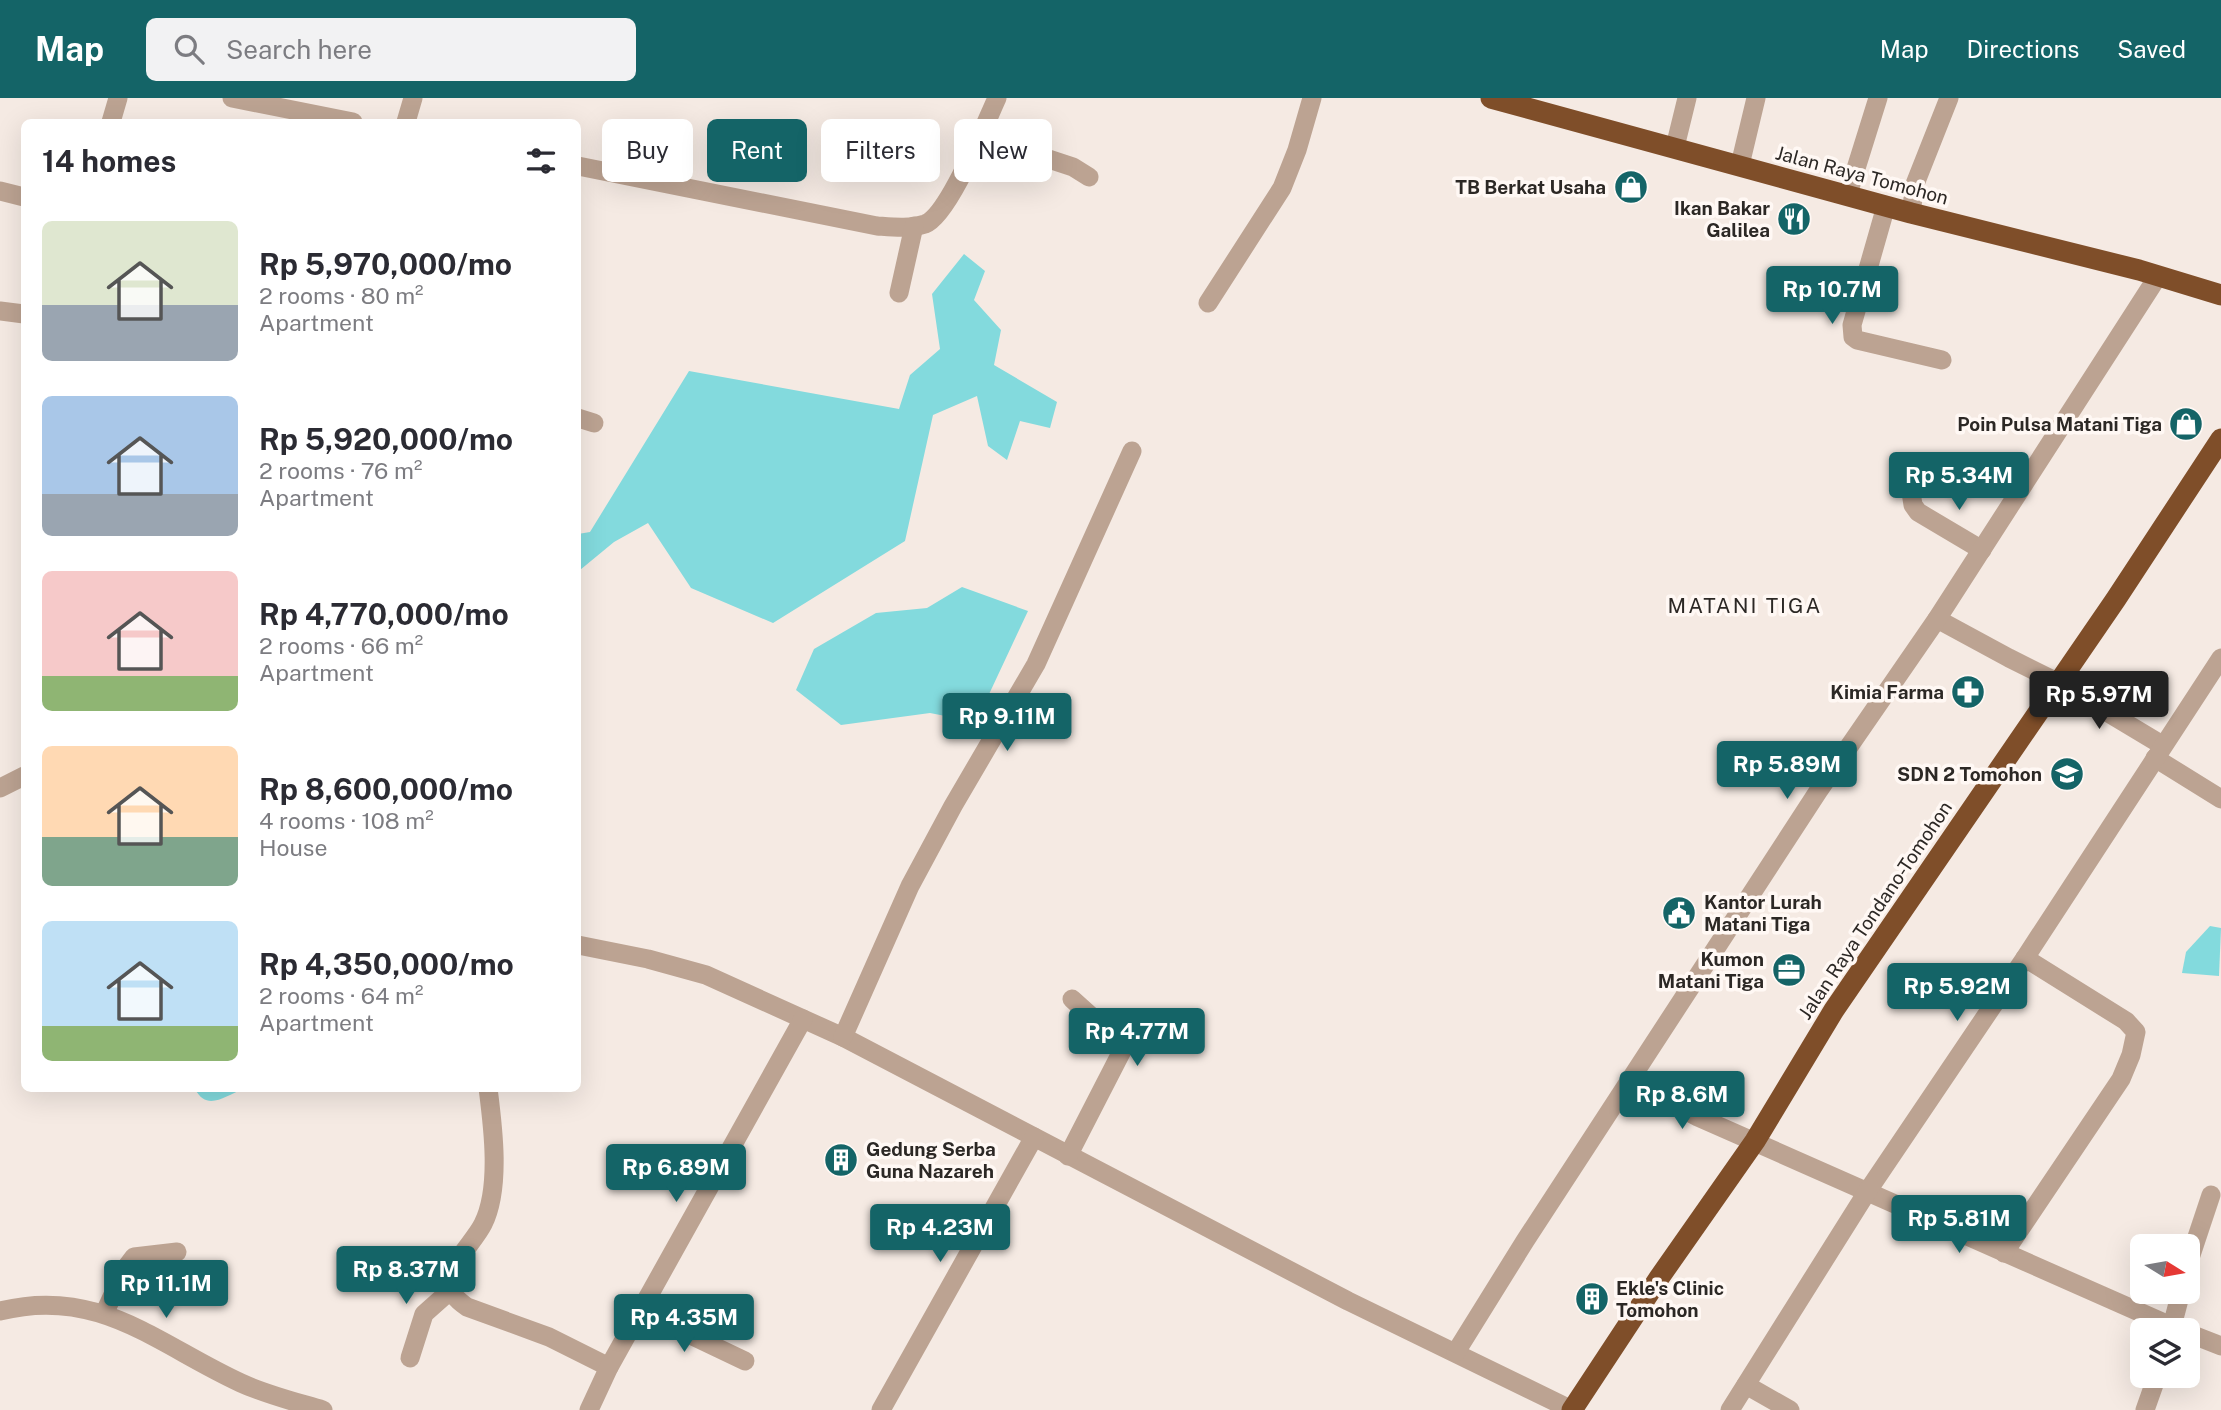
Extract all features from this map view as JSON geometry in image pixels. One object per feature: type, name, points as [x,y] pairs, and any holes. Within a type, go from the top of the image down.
[{"type":"highway","name":"Jalan Raya Tomohon","points":[[1491,98],[2221,295]]},
{"type":"highway","name":"Jalan Raya Tondano-Tomohon","points":[[1572,1410],[1651,1289],[1755,1141],[1834,1010],[2116,599],[2221,439]]},
{"type":"street","points":[[112,119],[118,98]]},
{"type":"street","points":[[407,119],[413,98]]},
{"type":"street","points":[[987,119],[997,98]]},
{"type":"street","points":[[1208,303],[1282,188],[1291,168],[1312,98]]},
{"type":"street","points":[[1675,147],[1687,98]]},
{"type":"street","points":[[1740,166],[1756,98]]},
{"type":"street","points":[[1847,194],[1878,98]]},
{"type":"street","points":[[1911,213],[1915,184],[1949,98]]},
{"type":"street","points":[[245,99],[339,119]]},
{"type":"street","points":[[1052,160],[1073,167],[1089,177]]},
{"type":"street","points":[[581,167],[877,226],[914,226],[928,223],[942,208],[958,182]]},
{"type":"street","points":[[0,191],[21,196]]},
{"type":"street","points":[[1886,206],[1852,325],[1853,337],[1942,360]]},
{"type":"street","points":[[899,293],[914,226]]},
{"type":"street","points":[[1456,1352],[1819,790],[1937,619],[2158,276]]},
{"type":"street","points":[[0,311],[21,314]]},
{"type":"street","points":[[843,1037],[910,886],[1035,664],[1132,451]]},
{"type":"street","points":[[1911,492],[1913,505],[1918,512],[1982,550]]},
{"type":"street","points":[[1937,619],[2057,682],[2159,752],[2221,799]]},
{"type":"street","points":[[1730,1410],[1867,1192],[2025,958],[2221,658]]},
{"type":"street","points":[[0,788],[21,778]]},
{"type":"street","points":[[581,946],[706,975],[843,1037],[1348,1300],[1572,1410]]},
{"type":"street","points":[[2004,1254],[2121,1079],[2131,1055],[2136,1032],[2126,1021],[2025,958]]},
{"type":"street","points":[[1068,1156],[1123,1049],[1123,1045],[1072,999]]},
{"type":"street","points":[[589,1410],[609,1367],[803,1019]]},
{"type":"street","points":[[1630,1081],[1698,1117],[2151,1318]]},
{"type":"street","points":[[488,1092],[493,1161],[490,1201],[482,1225],[454,1269],[451,1290],[456,1299],[467,1307],[549,1337],[609,1367]]},
{"type":"street","points":[[881,1410],[1034,1137]]},
{"type":"street","points":[[639,1158],[711,1184]]},
{"type":"street","points":[[2198,1234],[2211,1195]]},
{"type":"street","points":[[104,1314],[125,1269],[134,1257],[177,1252]]},
{"type":"street","points":[[410,1358],[424,1314],[451,1290]]},
{"type":"street","points":[[0,1311],[21,1306],[54,1304],[86,1308],[132,1325],[242,1384],[323,1410]]},
{"type":"street","points":[[640,1311],[744,1361]]},
{"type":"street","points":[[2200,1338],[2221,1346]]},
{"type":"street","points":[[1746,1385],[1790,1410]]},
{"type":"street","points":[[2145,1410],[2153,1388]]},
{"type":"water","points":[[964,254],[985,271],[974,300],[1001,330],[994,365],[1057,402],[1050,428],[1020,421],[1007,460],[988,446],[977,396],[933,415],[905,541],[773,623],[691,588],[648,523],[614,542],[581,569],[581,534],[590,532],[689,371],[899,409],[910,375],[940,349],[932,294]]},
{"type":"water","points":[[962,587],[1028,611],[976,722],[930,713],[841,725],[796,690],[814,649],[876,613],[927,608]]},
{"type":"water","points":[[2210,926],[2221,928],[2219,976],[2182,973],[2186,952]]},
{"type":"water","points":[[197,1092],[236,1092],[211,1101]]},
{"type":"place","name":"TB Berkat Usaha","points":[[1631,187]]},
{"type":"place","name":"Ikan Bakar Galilea","points":[[1794,219]]},
{"type":"place","name":"Poin Pulsa Matani Tiga","points":[[2186,424]]},
{"type":"place","name":"Kimia Farma","points":[[1968,692]]},
{"type":"place","name":"SDN 2 Tomohon","points":[[2067,774]]},
{"type":"place","name":"Kantor Lurah Matani Tiga","points":[[1679,913]]},
{"type":"place","name":"Kumon Matani Tiga","points":[[1789,970]]},
{"type":"place","name":"Gedung Serba Guna Nazareh","points":[[841,1160]]},
{"type":"place","name":"Ekle's Clinic Tomohon","points":[[1592,1299]]},
{"type":"district","name":"MATANI TIGA","points":[[1745,605]]}]
